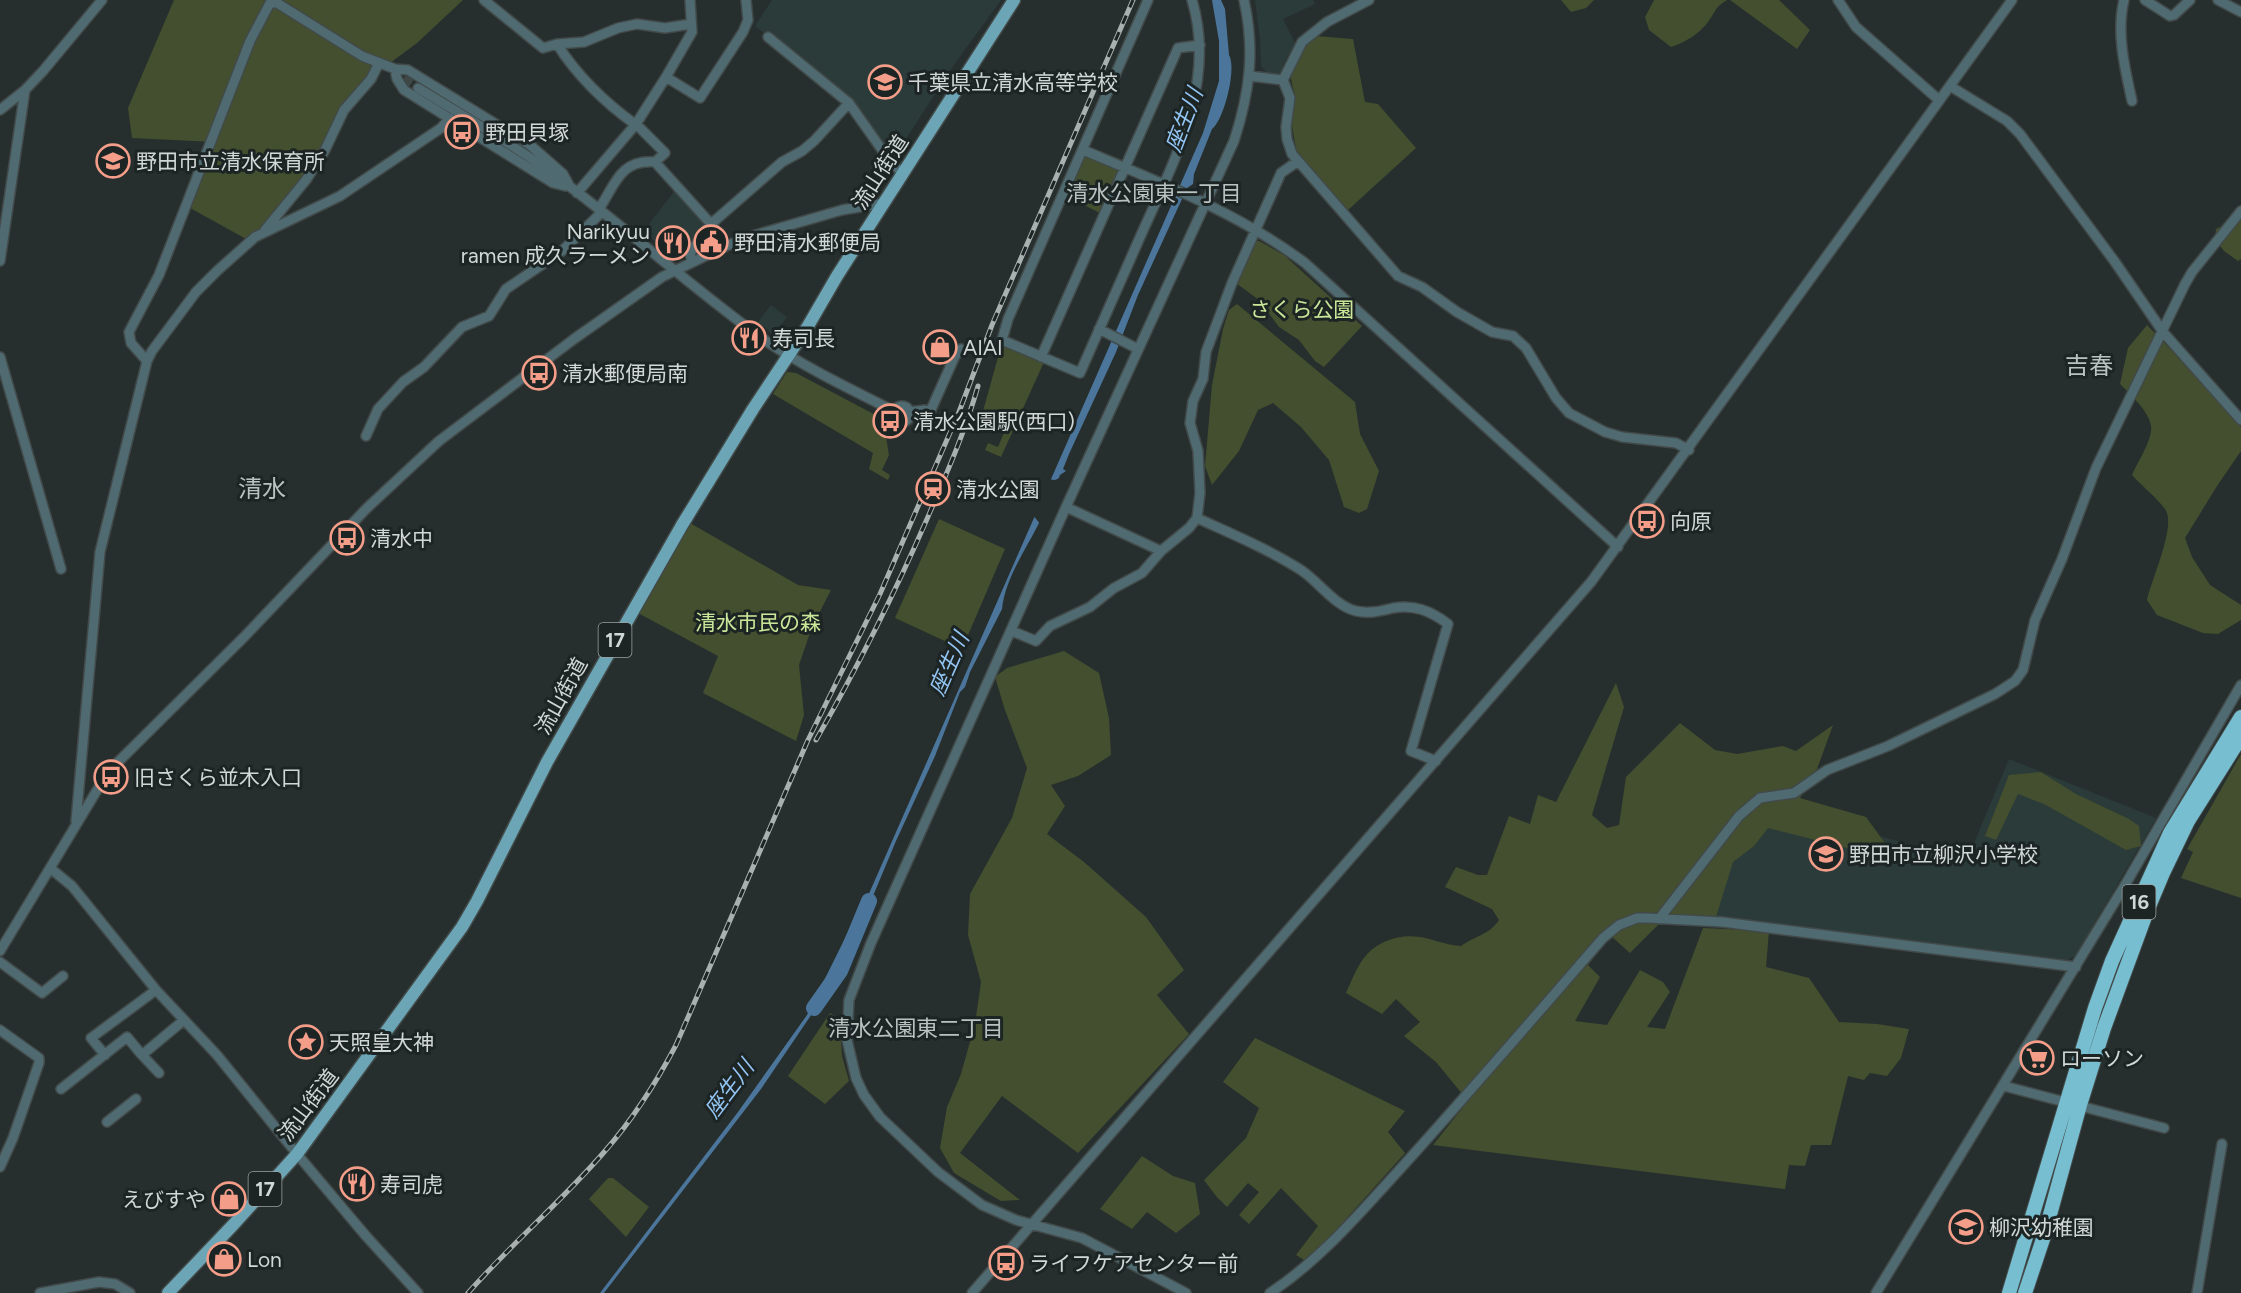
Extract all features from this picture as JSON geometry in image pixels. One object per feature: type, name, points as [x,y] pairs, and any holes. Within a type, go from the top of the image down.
[{"type":"highway","name":"16","points":[[2025,1293],[2045,1233],[2073,1103],[2112,961],[2175,824],[2241,717]]},
{"type":"highway","name":"16","points":[[2009,1293],[2073,1103],[2163,873],[2188,821],[2241,737]]},
{"type":"main road","name":"流山街道","points":[[168,1293],[297,1154],[462,927],[534,785],[696,501],[902,172],[1014,0]]},
{"type":"street","points":[[0,110],[25,90],[102,0]]},
{"type":"street","points":[[484,0],[543,48],[557,44],[584,42],[618,28],[638,24],[665,28],[691,24]]},
{"type":"street","points":[[573,190],[636,124],[666,77],[692,32],[690,0]]},
{"type":"street","points":[[666,77],[700,98],[743,32],[748,20],[746,0]]},
{"type":"street","points":[[1148,0],[1008,319],[1002,340],[1080,373],[1102,331],[1167,186],[1193,108],[1198,82],[1200,45],[1192,0]]},
{"type":"street","points":[[1186,1293],[1082,1238],[1000,1213],[968,1196],[938,1172],[880,1117],[864,1095],[856,1078],[847,1040],[849,1000],[856,977],[1066,507],[1234,141],[1244,112],[1250,76],[1250,43],[1244,0]]},
{"type":"street","points":[[1369,0],[1327,22],[1302,42],[1283,80],[1290,98],[1286,127],[1292,154],[1398,276],[1422,287],[1457,312],[1492,332],[1513,336],[1526,348],[1556,398],[1569,413],[1605,432],[1622,437],[1676,443],[1689,450]]},
{"type":"street","points":[[1838,0],[1856,27],[1939,100]]},
{"type":"street","points":[[972,1293],[1560,620],[1618,547],[1689,450],[2012,0]]},
{"type":"street","points":[[2124,0],[2121,22],[2124,67],[2132,101]]},
{"type":"street","points":[[2145,0],[2170,16],[2177,13],[2190,0]]},
{"type":"street","points":[[2218,0],[2241,12]]},
{"type":"street","points":[[147,361],[131,343],[129,332],[159,275],[250,41],[270,3],[277,3],[362,56],[415,74],[530,146],[563,174],[573,190]]},
{"type":"street","points":[[768,37],[849,103],[892,164],[902,172]]},
{"type":"street","points":[[366,436],[378,409],[403,382],[424,367],[462,327],[489,316],[506,289],[562,251],[600,210],[618,176],[637,163],[656,162],[665,153],[636,124],[617,111],[585,82],[557,44]]},
{"type":"street","points":[[1041,357],[1178,48],[1200,45]]},
{"type":"street","points":[[75,823],[100,552],[147,361],[196,292],[217,271],[264,232],[306,180],[325,150],[344,110],[371,79],[379,63]]},
{"type":"street","points":[[395,69],[397,79],[404,90],[553,183],[573,190]]},
{"type":"street","points":[[1250,76],[1283,80]]},
{"type":"street","points":[[1950,86],[2007,121],[2020,134],[2115,262],[2163,332],[2241,420]]},
{"type":"street","points":[[418,88],[522,153],[600,210],[674,271],[764,339],[789,355],[894,411],[895,418],[902,422],[908,417],[909,412],[925,410],[930,412],[955,356],[961,350]]},
{"type":"street","points":[[0,261],[25,90]]},
{"type":"street","points":[[692,262],[690,253],[711,224],[782,162],[814,141],[849,103]]},
{"type":"street","points":[[264,232],[340,196],[441,128],[450,118]]},
{"type":"street","points":[[1083,150],[1167,186],[1257,229],[1305,263],[1618,547]]},
{"type":"street","points":[[1012,631],[1036,641],[1050,626],[1089,607],[1114,588],[1142,573],[1161,551],[1189,528],[1197,518],[1200,494],[1198,451],[1190,423],[1193,401],[1203,379],[1206,352],[1232,283],[1281,173],[1298,161]]},
{"type":"street","points":[[656,162],[711,224],[726,246]]},
{"type":"street","points":[[0,951],[75,823],[108,772],[417,460],[565,346],[662,277],[726,246],[772,230],[842,210],[883,203]]},
{"type":"street","points":[[1659,919],[1739,816],[1760,798],[1794,793],[1827,770],[1888,746],[1995,694],[2015,681],[2023,670],[2035,620],[2062,559],[2096,468],[2192,272],[2241,211]]},
{"type":"street","points":[[1102,331],[1138,349]]},
{"type":"street","points":[[0,357],[61,569]]},
{"type":"street","points":[[1066,507],[1161,551]]},
{"type":"street","points":[[1197,518],[1268,550],[1303,571],[1337,601],[1355,611],[1376,612],[1413,606],[1436,614],[1448,624],[1411,751],[1436,761]]},
{"type":"street","points":[[1876,1293],[2076,967],[2241,685]]},
{"type":"street","points":[[50,868],[72,886],[156,990],[218,1055],[297,1154],[418,1293]]},
{"type":"street","points":[[1270,1293],[1304,1268],[1463,1106],[1603,938],[1619,925],[1637,918],[1722,922],[2076,967]]},
{"type":"street","points":[[0,962],[42,993],[63,976]]},
{"type":"street","points":[[105,1055],[91,1038],[156,990]]},
{"type":"street","points":[[142,1055],[184,1020]]},
{"type":"street","points":[[0,1030],[39,1058],[13,1138],[0,1167]]},
{"type":"street","points":[[61,1089],[128,1038],[159,1073]]},
{"type":"street","points":[[2004,1086],[2164,1128]]},
{"type":"street","points":[[107,1122],[136,1099]]},
{"type":"street","points":[[2197,1293],[2222,1144]]},
{"type":"street","points":[[40,1293],[99,1282],[115,1284],[130,1293]]},
{"type":"shaded area","name":"千葉県立清水高等学校","points":[[772,0],[1001,0],[953,66],[893,159],[847,98],[755,26]]},
{"type":"shaded area","points":[[1255,0],[1313,0],[1315,4],[1283,19],[1295,43],[1283,65],[1282,72],[1278,74],[1268,74],[1261,66]]},
{"type":"shaded area","points":[[676,189],[706,222],[705,228],[685,256],[676,257],[643,232]]},
{"type":"shaded area","points":[[771,305],[787,317],[774,335],[758,322]]},
{"type":"shaded area","name":"野田市立柳沢小学校","points":[[2009,759],[2156,818],[2076,955],[2068,960],[1670,916],[1667,910],[1759,803],[1967,860]]},
{"type":"green space","points":[[174,0],[463,0],[417,43],[359,86],[313,167],[283,207],[248,240],[190,208],[215,142],[132,138],[128,108]]},
{"type":"green space","points":[[1561,0],[1594,0],[1586,8],[1571,12]]},
{"type":"green space","points":[[1654,0],[1727,0],[1717,8],[1696,34],[1671,47],[1649,30],[1645,17]]},
{"type":"green space","points":[[1730,0],[1779,0],[1810,30],[1797,49]]},
{"type":"green space","points":[[1315,36],[1353,39],[1365,102],[1378,104],[1416,148],[1348,210],[1297,153],[1291,121],[1295,97],[1290,74],[1303,48]]},
{"type":"green space","points":[[1089,156],[1118,169],[1120,173],[1102,214],[1066,196],[1083,158]]},
{"type":"green space","points":[[2241,216],[2241,259],[2238,261],[2224,251],[2215,239],[2216,229]]},
{"type":"green space","name":"さくら公園","points":[[1256,241],[1284,255],[1362,326],[1324,367],[1315,361],[1299,340],[1279,327],[1259,300],[1236,283]]},
{"type":"green space","points":[[1237,304],[1355,402],[1360,434],[1379,471],[1367,509],[1359,513],[1344,507],[1329,460],[1301,427],[1273,403],[1258,410],[1239,451],[1212,485],[1205,466],[1212,385],[1223,329],[1229,310]]},
{"type":"green space","points":[[2147,325],[2212,392],[2241,427],[2241,451],[2185,538],[2192,557],[2210,585],[2241,605],[2241,620],[2218,634],[2203,633],[2157,615],[2147,600],[2166,540],[2168,517],[2165,509],[2132,475],[2147,444],[2151,426],[2143,409],[2120,384],[2128,348]]},
{"type":"green space","points":[[1002,343],[1044,362],[1001,457],[985,450],[988,443],[998,447],[1008,423],[983,411]]},
{"type":"green space","points":[[787,372],[796,373],[883,419],[889,455],[882,470],[890,475],[888,480],[869,469],[873,453],[773,394]]},
{"type":"green space","points":[[939,519],[1005,549],[962,649],[895,618]]},
{"type":"green space","name":"清水市民の森","points":[[690,523],[798,585],[831,590],[812,627],[799,665],[804,715],[796,741],[703,693],[718,656],[638,613]]},
{"type":"green space","points":[[1064,651],[1099,673],[1109,718],[1111,755],[1078,776],[1051,785],[1065,806],[1047,834],[1084,862],[1146,917],[1184,970],[1157,995],[1189,1034],[1078,1153],[1002,1096],[960,1153],[1020,1200],[1001,1201],[954,1173],[940,1148],[947,1107],[961,1074],[975,1024],[981,982],[968,935],[970,894],[1012,818],[1027,768],[995,677],[1007,668]]},
{"type":"green space","points":[[1616,683],[1624,707],[1592,815],[1607,828],[1619,825],[1626,777],[1680,723],[1715,750],[1737,754],[1783,746],[1796,751],[1833,725],[1816,772],[1800,798],[1866,817],[1898,861],[1768,828],[1754,846],[1733,862],[1716,917],[1668,915],[1630,953],[1611,936],[1588,965],[1600,977],[1575,1021],[1607,1025],[1640,970],[1663,982],[1670,992],[1647,1027],[1665,1029],[1703,928],[1769,931],[1766,967],[1809,978],[1839,1022],[1909,1029],[1901,1058],[1887,1076],[1870,1073],[1864,1080],[1848,1076],[1831,1145],[1811,1145],[1805,1166],[1789,1165],[1785,1189],[1433,1145],[1468,1101],[1436,1062],[1404,1036],[1420,1022],[1396,999],[1382,1014],[1346,993],[1363,959],[1376,946],[1384,942],[1411,936],[1461,946],[1495,925],[1499,920],[1492,909],[1445,887],[1456,867],[1478,875],[1487,875],[1509,816],[1530,824],[1538,795],[1556,802]]},
{"type":"green space","points":[[2241,754],[2241,898],[2181,878],[2193,852],[2187,849]]},
{"type":"green space","points":[[2041,772],[2076,794],[2139,826],[2141,846],[2126,850],[2044,804],[2018,794],[1996,840],[1985,836],[2009,775]]},
{"type":"green space","points":[[830,1013],[839,1019],[842,1056],[849,1081],[825,1104],[788,1076]]},
{"type":"green space","points":[[1255,1038],[1405,1111],[1388,1132],[1405,1153],[1329,1238],[1304,1260],[1296,1255],[1318,1226],[1281,1188],[1249,1224],[1239,1215],[1259,1192],[1248,1183],[1227,1207],[1204,1180],[1246,1138],[1259,1108],[1223,1082]]},
{"type":"green space","points":[[1142,1156],[1173,1176],[1195,1183],[1200,1214],[1176,1233],[1147,1212],[1132,1229],[1100,1209]]},
{"type":"green space","points":[[608,1178],[613,1178],[649,1207],[626,1237],[589,1199]]},
{"type":"water","points":[[1212,0],[1221,0],[1225,9],[1231,71],[1225,105],[1217,124],[1212,129],[1194,174],[1193,184],[1187,188],[1138,295],[1116,352],[1069,454],[1063,469],[1066,471],[1060,475],[1040,521],[1011,577],[1002,609],[970,672],[965,687],[960,692],[935,756],[868,908],[822,999],[761,1089],[604,1293],[600,1293],[738,1112],[807,1015],[850,928],[864,905],[1203,133],[1219,81],[1219,41]]},
{"type":"pier","points":[[1062,477],[1041,525],[1032,514],[1046,479],[1055,480]]},
{"type":"waterway","name":"座生川","points":[[814,1008],[840,971],[869,901]]},
{"type":"tunnel","points":[[392,72],[418,88]]},
{"type":"railway","points":[[468,1293],[572,1187],[615,1139],[643,1100],[676,1045],[808,740],[880,594],[959,412],[992,325],[1133,0]]},
{"type":"railway","points":[[816,740],[874,631],[914,547],[955,453],[978,386]]},
{"type":"place","name":"千葉県立清水高等学校","points":[[885,82]]},
{"type":"place","name":"野田貝塚","points":[[462,132]]},
{"type":"place","name":"野田市立清水保育所","points":[[113,161]]},
{"type":"place","name":"野田清水郵便局","points":[[711,242]]},
{"type":"place","name":"Narikyuu ramen 成久ラーメン","points":[[673,243]]},
{"type":"place","name":"寿司長","points":[[749,338]]},
{"type":"place","name":"AIAI","points":[[940,347]]},
{"type":"place","name":"清水郵便局南","points":[[539,373]]},
{"type":"place","name":"清水公園駅(西口)","points":[[890,421]]},
{"type":"place","name":"清水公園","points":[[933,489]]},
{"type":"place","name":"向原","points":[[1647,521]]},
{"type":"place","name":"清水中","points":[[347,538]]},
{"type":"place","name":"旧さくら並木入口","points":[[111,777]]},
{"type":"place","name":"野田市立柳沢小学校","points":[[1826,854]]},
{"type":"place","name":"天照皇大神","points":[[306,1042]]},
{"type":"place","name":"ローソン","points":[[2037,1058]]},
{"type":"place","name":"寿司虎","points":[[357,1184]]},
{"type":"place","name":"えびすや","points":[[229,1199]]},
{"type":"place","name":"柳沢幼稚園","points":[[1966,1227]]},
{"type":"place","name":"Lon","points":[[224,1259]]},
{"type":"place","name":"ライフケアセンター前","points":[[1006,1263]]},
{"type":"district","name":"清水公園東一丁目","points":[[1154,193]]},
{"type":"district","name":"吉春","points":[[2089,365]]},
{"type":"district","name":"清水","points":[[262,488]]},
{"type":"district","name":"清水公園東二丁目","points":[[916,1028]]}]
